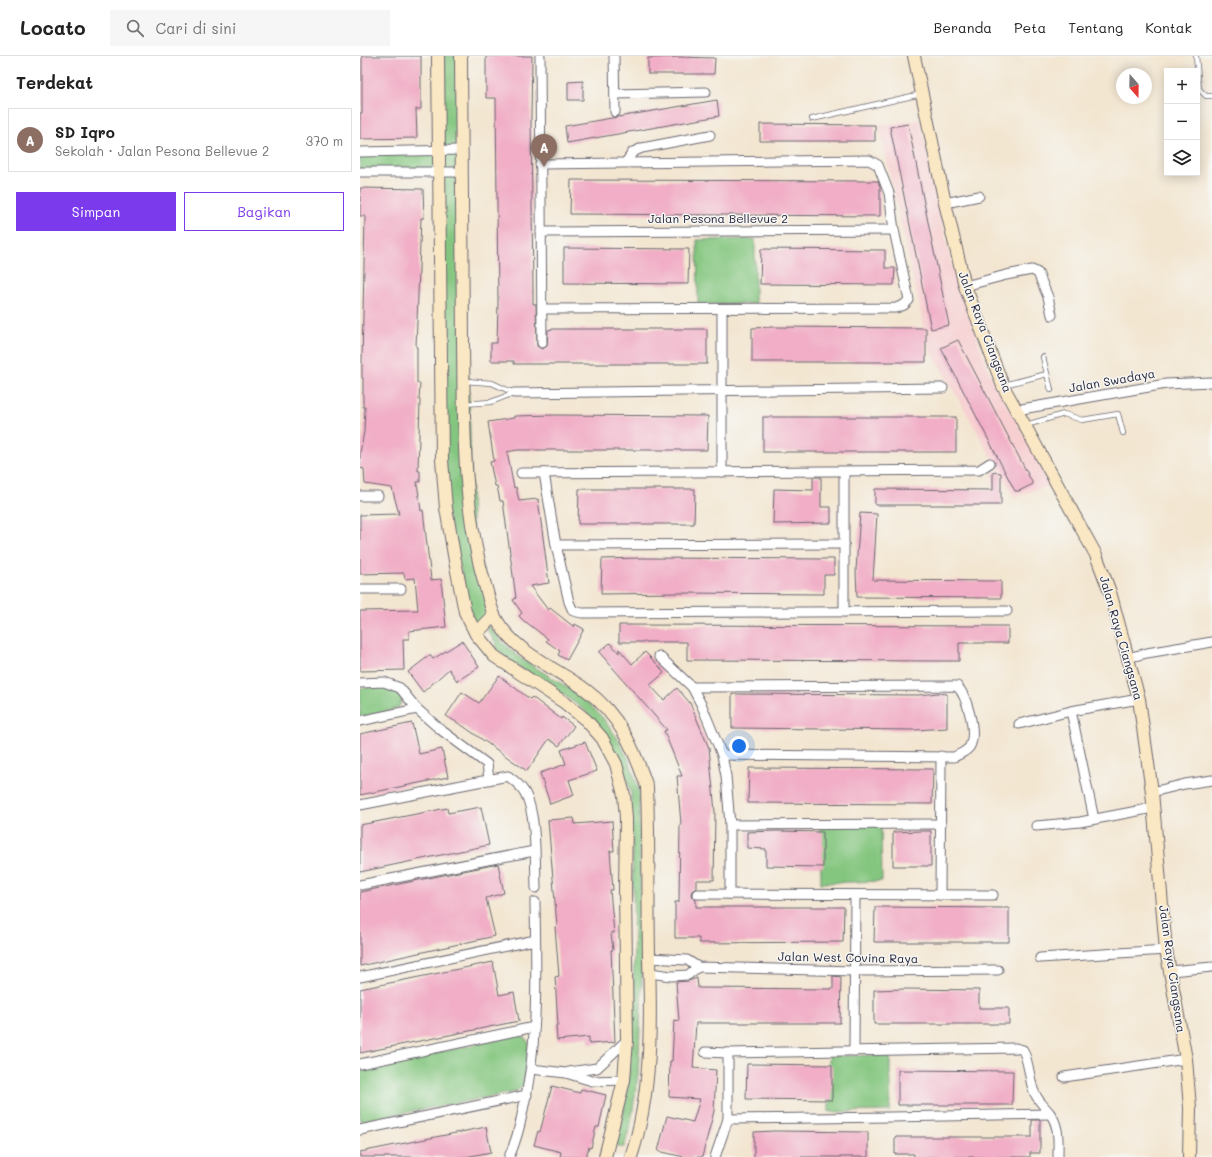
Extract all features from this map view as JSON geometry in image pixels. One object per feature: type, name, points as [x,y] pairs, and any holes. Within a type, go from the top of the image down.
[{"type":"street","points":[[438,56],[442,460],[446,508],[465,612],[476,634],[494,656],[565,703],[586,720],[602,738],[616,764],[624,795],[626,818],[625,891],[627,1040],[624,1080],[605,1157]]},
{"type":"street","points":[[461,56],[463,404],[472,524],[481,569],[494,615],[507,636],[522,649],[588,691],[609,711],[625,734],[637,756],[647,787],[650,1032],[648,1077],[636,1144],[632,1157]]},
{"type":"street","points":[[540,56],[542,343]]},
{"type":"street","points":[[614,56],[615,112]]},
{"type":"street","name":"Jalan Raya Ciangsana","points":[[914,56],[945,203],[965,286],[1003,386],[1096,555],[1110,592],[1139,699],[1152,792],[1166,950],[1186,1059],[1190,1108],[1189,1157]]},
{"type":"street","points":[[615,94],[706,92]]},
{"type":"street","points":[[626,162],[633,152],[642,148],[710,135]]},
{"type":"street","points":[[360,152],[461,150]]},
{"type":"street","points":[[540,164],[868,160],[878,165],[889,193],[894,230],[909,300],[904,305],[896,308],[542,309]]},
{"type":"street","points":[[360,172],[461,172]]},
{"type":"street","points":[[945,203],[979,196]]},
{"type":"street","name":"Jalan Pesona Bellevue 2","points":[[541,232],[894,230]]},
{"type":"street","points":[[965,286],[1006,274],[1032,270],[1038,273],[1048,297],[1052,315]]},
{"type":"street","points":[[722,309],[722,472]]},
{"type":"street","name":"Jalan Swadaya","points":[[1016,410],[1166,384],[1212,382]]},
{"type":"street","points":[[514,393],[943,388]]},
{"type":"street","points":[[521,473],[979,470],[990,463]]},
{"type":"street","points":[[844,472],[844,612]]},
{"type":"street","points":[[544,473],[556,545],[569,602],[573,611],[582,613],[1007,611]]},
{"type":"street","points":[[360,496],[378,496]]},
{"type":"street","points":[[556,545],[844,544]]},
{"type":"street","points":[[360,589],[401,589]]},
{"type":"street","points":[[476,634],[494,615]]},
{"type":"street","points":[[1127,658],[1147,653],[1212,642]]},
{"type":"street","points":[[659,656],[692,687],[702,706],[722,755],[726,776],[730,825],[730,894]]},
{"type":"street","points":[[360,683],[384,682],[400,688],[417,709],[441,730],[488,764],[490,779]]},
{"type":"street","points":[[692,687],[957,686],[963,691],[971,720],[972,734],[970,746],[965,752],[954,757],[722,755]]},
{"type":"street","points":[[1019,724],[1071,711],[1139,699]]},
{"type":"street","points":[[360,721],[417,709]]},
{"type":"street","points":[[1071,711],[1094,819]]},
{"type":"street","points":[[940,895],[941,756]]},
{"type":"street","points":[[360,805],[508,776],[517,782],[525,794],[532,813],[536,888]]},
{"type":"street","points":[[1152,792],[1185,784],[1212,780]]},
{"type":"street","points":[[1036,826],[1094,819],[1153,808]]},
{"type":"street","points":[[730,825],[941,824]]},
{"type":"street","points":[[360,885],[534,851]]},
{"type":"street","points":[[697,894],[993,895]]},
{"type":"street","points":[[854,1051],[855,895]]},
{"type":"street","points":[[509,1157],[516,1141],[527,1095],[531,1069],[537,990],[535,902]]},
{"type":"street","points":[[360,977],[535,940]]},
{"type":"street","points":[[1040,958],[1166,950]]},
{"type":"street","name":"Jalan West Covina Raya","points":[[649,958],[687,960],[698,967],[855,971],[998,970]]},
{"type":"street","points":[[1171,971],[1212,966]]},
{"type":"street","name":"Jalan West Covina Raya","points":[[650,973],[672,976],[688,975],[698,967]]},
{"type":"street","points":[[360,1064],[534,1027]]},
{"type":"street","points":[[566,1073],[597,1068],[627,1040]]},
{"type":"street","points":[[705,1052],[728,1053],[1016,1048],[1024,1050],[1028,1060],[1033,1089],[1040,1102],[1050,1114],[1058,1130],[1058,1157]]},
{"type":"street","points":[[715,1157],[728,1119],[728,1053]]},
{"type":"street","points":[[1064,1077],[1186,1059]]},
{"type":"street","points":[[531,1069],[566,1073],[592,1081],[624,1080]]},
{"type":"street","points":[[360,1130],[527,1095]]},
{"type":"street","points":[[728,1119],[1050,1114]]},
{"type":"lane","points":[[1196,56],[1199,89],[1206,96],[1212,96]]},
{"type":"lane","points":[[812,119],[922,94]]},
{"type":"lane","points":[[1043,357],[1051,390]]},
{"type":"lane","points":[[1003,386],[1047,374]]},
{"type":"lane","points":[[463,381],[492,383],[514,393]]},
{"type":"lane","points":[[463,404],[492,402],[514,393]]},
{"type":"lane","points":[[1024,425],[1064,414],[1082,420],[1118,414],[1123,433]]},
{"type":"shaded area","points":[[920,120],[952,269],[990,374],[1051,485],[1014,497],[928,345],[879,125]]},
{"type":"green space","points":[[434,56],[461,56],[472,524],[494,615],[476,634],[446,508],[439,172],[360,172],[360,152],[438,151]]},
{"type":"green space","points":[[755,239],[755,304],[698,304],[697,240]]},
{"type":"green space","points":[[488,626],[492,628],[502,642],[520,658],[570,689],[589,704],[602,717],[618,739],[629,760],[639,791],[642,983],[638,1075],[631,1123],[624,1147],[618,1147],[616,1144],[626,1099],[632,1021],[634,935],[631,792],[621,763],[596,723],[584,710],[515,664],[495,648],[497,644],[487,630]]},
{"type":"green space","points":[[383,687],[398,693],[402,700],[399,707],[390,711],[360,717],[360,688]]},
{"type":"green space","points":[[881,825],[882,881],[821,883],[820,826]]},
{"type":"green space","points":[[519,1035],[525,1038],[529,1043],[523,1085],[516,1092],[360,1121],[360,1069]]},
{"type":"green space","points":[[890,1055],[890,1111],[829,1112],[829,1056]]},
{"type":"building","points":[[362,56],[421,56],[421,109],[416,109],[417,138],[360,139],[360,113],[362,113]]},
{"type":"building","points":[[486,56],[532,56],[531,116],[533,304],[536,304],[537,346],[542,349],[547,346],[548,330],[553,329],[707,329],[707,364],[514,364],[514,361],[491,361],[491,343],[497,343],[498,303],[496,98],[486,98]]},
{"type":"building","points":[[648,58],[715,58],[714,74],[648,74]]},
{"type":"building","points":[[583,81],[583,100],[568,100],[568,82]]},
{"type":"building","points":[[717,100],[719,116],[567,143],[565,126]]},
{"type":"building","points":[[760,124],[875,125],[875,141],[760,141]]},
{"type":"building","points":[[908,124],[949,325],[931,329],[890,127]]},
{"type":"building","points":[[571,180],[878,181],[880,187],[880,216],[570,214]]},
{"type":"building","points":[[360,188],[423,189],[424,218],[421,218],[416,347],[417,383],[420,383],[418,471],[420,471],[420,482],[417,482],[421,511],[423,510],[431,580],[441,579],[446,627],[409,631],[409,639],[403,639],[404,670],[360,671],[360,611],[418,610],[415,578],[405,579],[404,573],[360,574],[360,515],[399,514],[392,488],[365,484],[364,469],[360,468],[360,453],[364,432],[365,407],[363,407],[362,363],[365,216],[360,216]]},
{"type":"building","points":[[564,248],[689,249],[688,284],[564,283]]},
{"type":"building","points":[[761,249],[885,250],[885,268],[895,268],[894,285],[760,284]]},
{"type":"building","points":[[752,328],[926,328],[926,362],[752,362]]},
{"type":"building","points":[[958,340],[1033,484],[1019,491],[1015,491],[941,348]]},
{"type":"building","points":[[514,416],[708,416],[707,450],[517,450],[507,452],[514,488],[516,487],[519,501],[538,499],[549,583],[530,586],[548,610],[550,608],[574,627],[575,624],[584,629],[567,660],[558,655],[560,651],[546,641],[548,639],[519,616],[522,613],[513,600],[516,598],[503,501],[500,501],[497,486],[495,486],[490,462],[494,461],[488,422],[514,418]]},
{"type":"building","points":[[763,417],[956,417],[956,452],[763,452]]},
{"type":"building","points":[[993,472],[1001,473],[1001,505],[875,505],[875,489],[993,490]]},
{"type":"building","points":[[813,477],[821,477],[821,507],[831,507],[831,523],[773,524],[774,489],[813,490]]},
{"type":"building","points":[[579,489],[695,489],[694,524],[578,524]]},
{"type":"building","points":[[860,513],[877,514],[873,580],[1001,581],[1001,598],[857,597],[856,570]]},
{"type":"building","points":[[602,559],[834,559],[834,575],[824,575],[824,594],[601,594]]},
{"type":"building","points":[[619,625],[1008,626],[1008,643],[959,643],[959,661],[687,660],[687,642],[619,642]]},
{"type":"building","points":[[462,641],[479,667],[457,681],[449,669],[423,692],[408,672],[430,655],[433,659]]},
{"type":"building","points":[[610,643],[619,653],[619,649],[632,664],[645,652],[659,666],[664,673],[650,685],[664,700],[677,688],[690,703],[709,748],[715,812],[714,880],[696,880],[696,888],[691,894],[696,900],[696,907],[844,907],[843,942],[699,943],[699,938],[675,938],[675,902],[679,902],[681,824],[677,776],[682,776],[664,731],[667,730],[599,652]]},
{"type":"building","points":[[499,676],[530,699],[532,697],[561,719],[562,717],[574,726],[559,746],[549,739],[527,771],[463,726],[446,716],[462,692],[479,703]]},
{"type":"building","points":[[939,693],[947,694],[947,728],[915,730],[732,728],[732,694],[918,695]]},
{"type":"building","points":[[412,723],[419,754],[442,749],[448,777],[360,795],[360,734]]},
{"type":"building","points":[[585,742],[597,771],[569,780],[574,795],[550,804],[540,773],[566,764],[561,750]]},
{"type":"building","points":[[749,768],[933,769],[932,804],[748,803]]},
{"type":"building","points":[[481,807],[489,845],[360,872],[360,825],[447,808],[448,813]]},
{"type":"building","points":[[574,818],[575,824],[612,821],[614,851],[610,851],[613,890],[610,890],[614,933],[611,933],[613,950],[611,950],[615,1042],[589,1044],[589,1037],[557,1040],[556,1025],[558,1025],[555,977],[559,976],[555,927],[557,926],[548,820]]},
{"type":"building","points":[[931,831],[931,866],[893,866],[893,832]]},
{"type":"building","points":[[747,832],[823,832],[823,867],[766,866],[766,849],[747,848]]},
{"type":"building","points":[[498,864],[504,893],[486,898],[495,936],[360,966],[360,892]]},
{"type":"building","points":[[875,907],[1009,908],[1009,942],[874,942]]},
{"type":"building","points":[[493,962],[499,995],[514,992],[519,1021],[360,1053],[360,989]]},
{"type":"building","points":[[833,976],[841,977],[840,1023],[696,1023],[693,1068],[716,1070],[714,1111],[702,1157],[684,1157],[658,1151],[667,1116],[693,1122],[700,1099],[669,1097],[670,1061],[672,1061],[674,1020],[679,1021],[676,982],[688,981],[697,978],[698,988],[833,989]]},
{"type":"building","points":[[874,990],[979,990],[979,1008],[1009,1008],[1009,1024],[874,1024]]},
{"type":"building","points":[[747,1064],[832,1065],[832,1100],[746,1099]]},
{"type":"building","points":[[898,1070],[1013,1071],[1012,1105],[898,1105]]},
{"type":"building","points":[[552,1086],[580,1093],[581,1089],[606,1095],[599,1127],[596,1127],[591,1148],[589,1147],[586,1157],[560,1157],[561,1152],[534,1145],[538,1131],[540,1132]]},
{"type":"building","points":[[1032,1120],[1040,1120],[1040,1153],[1030,1153],[1030,1157],[914,1157],[914,1154],[895,1154],[895,1137],[1032,1137]]},
{"type":"building","points":[[486,1127],[491,1152],[465,1157],[360,1157],[360,1152]]},
{"type":"building","points":[[754,1132],[868,1132],[868,1157],[754,1157]]},
{"type":"place","name":"SD Iqro","points":[[544,167]]}]
